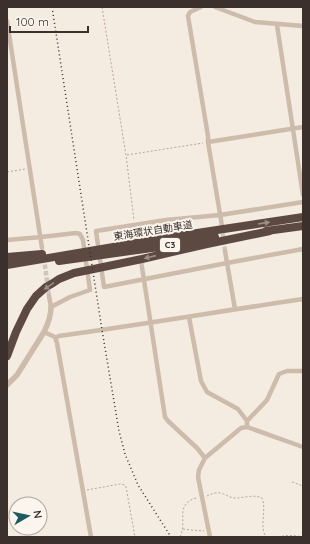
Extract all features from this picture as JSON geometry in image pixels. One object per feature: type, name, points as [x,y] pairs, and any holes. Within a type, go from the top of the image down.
[{"type":"highway","name":"東海環状自動車道","points":[[102,250],[303,217]]},
{"type":"highway","name":"東海環状自動車道","points":[[102,250],[159,247],[194,240],[303,226]]},
{"type":"highway","points":[[7,356],[27,309],[36,296],[58,279],[74,273],[270,231]]},
{"type":"highway","points":[[7,265],[102,250]]},
{"type":"highway","points":[[7,257],[78,254]]},
{"type":"highway","points":[[7,268],[78,254]]},
{"type":"street","points":[[201,7],[190,12],[188,16],[222,226]]},
{"type":"street","points":[[215,7],[255,22],[303,26]]},
{"type":"street","points":[[7,21],[42,248]]},
{"type":"street","points":[[277,25],[303,195]]},
{"type":"street","points":[[208,142],[303,127]]},
{"type":"street","points":[[303,202],[220,215],[166,220],[96,231],[104,287],[303,249]]},
{"type":"street","points":[[135,225],[137,236]]},
{"type":"street","points":[[7,240],[76,233],[80,234],[83,240],[90,290],[70,297],[51,307]]},
{"type":"street","points":[[225,251],[235,309]]},
{"type":"street","points":[[142,267],[165,417],[197,448],[204,458]]},
{"type":"street","points":[[7,385],[17,374],[47,326],[51,313],[49,296]]},
{"type":"street","points":[[55,338],[59,336],[303,299]]},
{"type":"street","points":[[189,316],[201,381],[207,392],[238,409],[247,421],[247,427]]},
{"type":"street","points":[[44,332],[55,338],[60,358],[91,537]]},
{"type":"street","points":[[247,421],[266,400],[279,374],[286,371],[303,371]]},
{"type":"street","points":[[210,537],[198,477],[204,458],[241,428],[247,427],[303,446]]},
{"type":"path","points":[[102,7],[126,155],[135,225]]},
{"type":"path","points":[[126,155],[208,142]]},
{"type":"path","points":[[7,172],[30,168]]},
{"type":"path","points":[[292,482],[303,486]]},
{"type":"path","points":[[83,491],[120,484],[125,485],[135,537]]},
{"type":"path","points":[[180,537],[183,529],[183,511],[185,505],[190,500],[221,493],[230,498],[258,496],[262,498],[264,503],[263,531],[266,537]]},
{"type":"path","points":[[183,529],[209,531]]},
{"type":"path","points":[[278,537],[292,535],[303,537]]},
{"type":"tunnel","points":[[222,227],[225,251]]},
{"type":"tunnel","points":[[137,236],[142,267]]},
{"type":"tunnel","points":[[44,258],[49,296]]},
{"type":"railway","points":[[52,7],[119,431],[125,454],[138,485],[171,537]]}]
